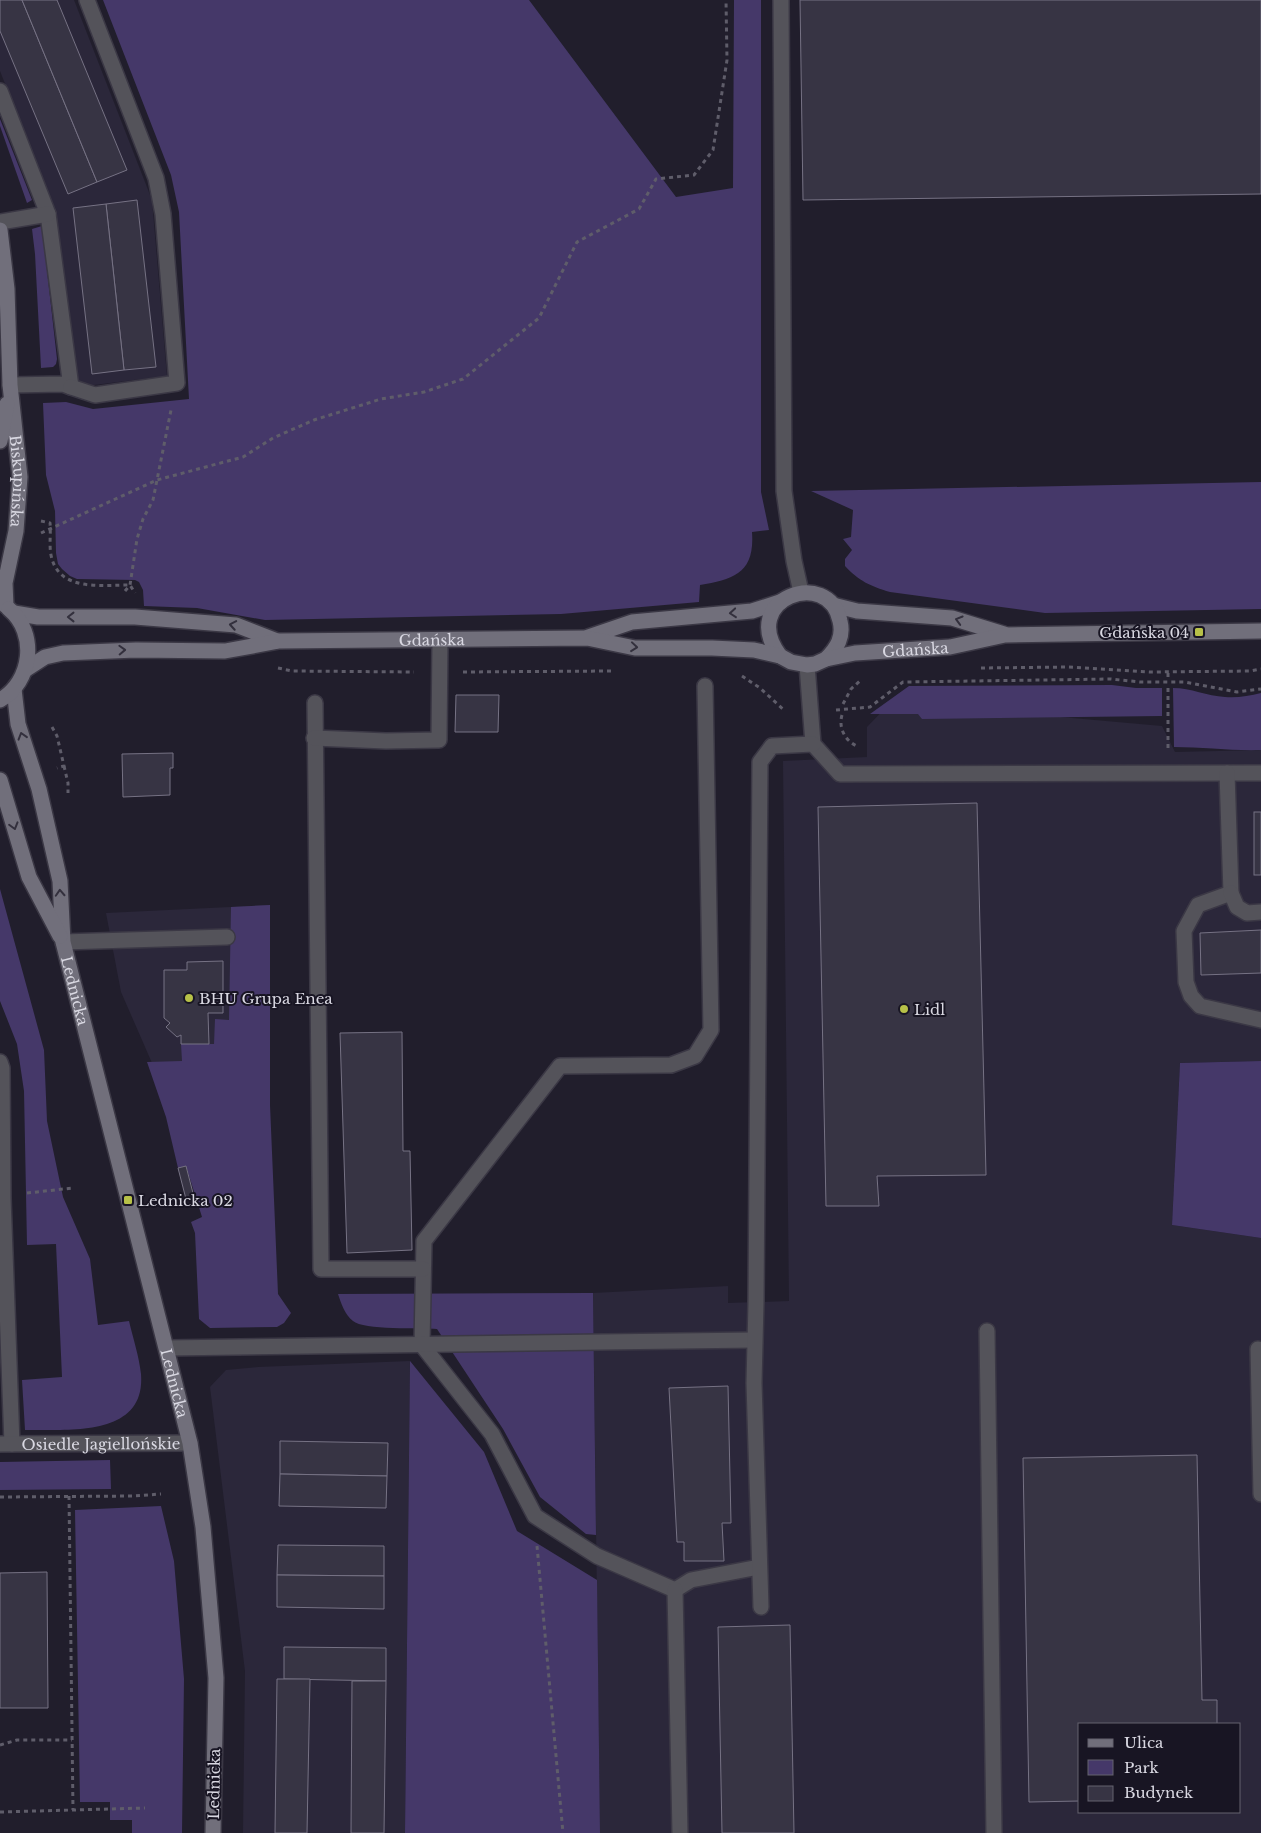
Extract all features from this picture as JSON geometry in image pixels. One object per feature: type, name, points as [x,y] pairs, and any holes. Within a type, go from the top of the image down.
[{"type":"street","points":[[10,385],[62,384],[94,395],[177,383],[163,214],[156,178],[87,0]]},
{"type":"street","points":[[781,0],[784,491],[794,561],[801,592]]},
{"type":"street","points":[[0,91],[48,214],[70,387]]},
{"type":"street","points":[[0,222],[48,214]]},
{"type":"street","name":"Biskupińska","points":[[0,230],[7,289],[10,385],[20,477],[16,531],[5,583],[7,607]]},
{"type":"street","name":"Biskupińska","points":[[0,441],[10,385]]},
{"type":"street","name":"Gdańska","points":[[587,638],[632,622],[752,611],[780,602],[789,596],[801,592],[813,593],[824,597],[833,605],[857,611],[952,618],[1005,635]]},
{"type":"street","points":[[780,602],[773,611],[769,623],[769,635],[773,646],[780,656]]},
{"type":"street","points":[[826,659],[835,650],[840,639],[842,627],[839,615],[833,605]]},
{"type":"street","points":[[0,700],[14,689],[25,670],[28,660],[28,644],[23,628],[7,607]]},
{"type":"street","name":"Gdańska","points":[[7,607],[38,617],[135,617],[236,625],[279,641]]},
{"type":"street","name":"Gdańska","points":[[25,670],[45,657],[63,653],[136,650],[225,650],[279,641],[587,638],[634,648],[754,650],[807,665],[855,653],[950,647],[1005,635],[1261,631]]},
{"type":"street","points":[[314,738],[386,741],[439,740],[440,640]]},
{"type":"street","points":[[807,665],[812,744],[840,774],[1261,774]]},
{"type":"street","points":[[675,1590],[596,1556],[535,1516],[492,1434],[422,1345],[423,1269],[424,1240],[560,1066],[671,1065],[695,1056],[711,1030],[705,686]]},
{"type":"street","name":"Lednicka","points":[[14,689],[18,724],[38,789],[60,881],[63,942],[190,1443],[202,1527],[216,1678],[213,1833]]},
{"type":"street","points":[[315,703],[321,1269],[423,1269]]},
{"type":"street","points":[[761,1607],[754,1383],[760,762],[772,746],[812,744]]},
{"type":"street","points":[[1227,773],[1231,893],[1236,907],[1247,913],[1261,912]]},
{"type":"street","name":"Lednicka","points":[[0,780],[29,877],[63,942]]},
{"type":"street","points":[[1231,893],[1198,905],[1184,931],[1186,982],[1191,996],[1200,1006],[1261,1020]]},
{"type":"street","points":[[63,942],[227,937]]},
{"type":"street","name":"Osiedle Jagiellońskie","points":[[0,1062],[2,1068],[6,1444],[190,1443]]},
{"type":"street","points":[[987,1331],[994,1833]]},
{"type":"street","points":[[166,1348],[754,1340]]},
{"type":"street","points":[[1258,1350],[1261,1494]]},
{"type":"street","points":[[675,1590],[691,1580],[759,1567]]},
{"type":"street","points":[[675,1590],[680,1833]]},
{"type":"path","points":[[38,534],[157,480],[243,457],[273,438],[314,420],[381,399],[424,392],[463,379],[539,318],[577,242],[639,209],[656,179],[694,175],[713,150],[727,60],[726,0]]},
{"type":"path","points":[[121,599],[130,585],[137,539],[143,519],[153,500],[171,414],[169,384]]},
{"type":"path","points":[[17,517],[50,523],[50,554],[59,573],[67,580],[85,585],[130,585]]},
{"type":"path","points":[[130,585],[136,595],[135,617]]},
{"type":"path","points":[[271,667],[292,671],[613,671]]},
{"type":"path","points":[[979,668],[1068,667],[1150,672],[1250,671],[1261,669]]},
{"type":"path","points":[[1168,672],[1168,677]]},
{"type":"path","points":[[735,673],[754,683],[782,710],[790,714],[870,707],[902,682],[1111,679],[1140,682],[1185,682],[1237,692],[1261,689]]},
{"type":"path","points":[[842,704],[851,689],[868,675]]},
{"type":"path","points":[[1168,688],[1168,719]]},
{"type":"path","points":[[842,716],[842,730],[847,740],[857,747],[864,747]]},
{"type":"path","points":[[26,1193],[73,1188]]},
{"type":"path","points":[[0,1497],[161,1494]]},
{"type":"path","points":[[69,1496],[73,1810]]},
{"type":"path","points":[[535,1516],[563,1833]]},
{"type":"path","points":[[0,1745],[17,1740],[72,1740]]},
{"type":"path","points":[[0,1812],[145,1808]]},
{"type":"shaded area","points":[[0,0],[74,0],[152,200],[167,376],[78,387],[52,202],[0,71]]},
{"type":"shaded area","points":[[891,702],[1162,726],[1175,752],[1261,750],[1261,1061],[1180,1063],[1172,1225],[1261,1238],[1261,1833],[600,1833],[593,1293],[728,1286],[728,1303],[789,1301],[783,761],[867,757],[867,727]]},
{"type":"shaded area","points":[[270,905],[270,1105],[173,1111],[121,992],[106,913]]},
{"type":"shaded area","points":[[410,1361],[405,1833],[243,1833],[245,1671],[210,1387],[226,1370]]},
{"type":"green space","points":[[103,0],[529,0],[676,197],[733,188],[734,0],[761,0],[761,492],[769,530],[752,532],[750,557],[740,572],[723,580],[700,585],[699,602],[561,614],[265,620],[197,608],[144,606],[143,590],[139,582],[135,580],[77,579],[62,569],[58,564],[56,553],[55,511],[46,475],[43,403],[66,402],[93,409],[189,399],[179,212],[171,175]]},
{"type":"green space","points":[[0,119],[32,200],[27,203],[0,126]]},
{"type":"green space","points":[[42,226],[57,359],[53,367],[41,368],[32,229]]},
{"type":"green space","points":[[1261,482],[1261,609],[1045,613],[890,592],[865,582],[855,576],[845,566],[845,559],[852,550],[843,539],[851,537],[853,510],[811,491]]},
{"type":"green space","points":[[1112,685],[1136,688],[1162,688],[1162,716],[922,719],[918,714],[870,714],[909,686]]},
{"type":"green space","points":[[1173,688],[1225,697],[1261,693],[1261,750],[1174,747]]},
{"type":"green space","points":[[0,889],[44,1050],[47,1121],[63,1197],[90,1259],[98,1325],[129,1321],[139,1361],[141,1374],[139,1395],[131,1410],[118,1420],[101,1426],[62,1430],[25,1430],[22,1380],[62,1377],[56,1244],[27,1245],[24,1091],[17,1044],[0,1001]]},
{"type":"green space","points":[[270,905],[270,1105],[278,1294],[291,1313],[284,1323],[277,1327],[210,1328],[199,1319],[195,1233],[191,1222],[202,1217],[186,1166],[178,1168],[166,1117],[147,1062],[182,1061],[181,1044],[214,1044],[215,1019],[229,1020],[231,907]]},
{"type":"green space","points":[[1261,1061],[1261,1238],[1172,1225],[1180,1063]]},
{"type":"green space","points":[[593,1293],[596,1535],[586,1534],[540,1497],[503,1429],[437,1329],[380,1327],[359,1324],[348,1316],[338,1294]]},
{"type":"green space","points":[[410,1361],[484,1452],[517,1531],[597,1580],[600,1833],[405,1833]]},
{"type":"green space","points":[[110,1460],[111,1489],[0,1490],[0,1462]]},
{"type":"green space","points":[[161,1506],[174,1561],[184,1679],[182,1833],[132,1833],[132,1820],[110,1820],[110,1802],[80,1802],[75,1510]]},
{"type":"building","points":[[0,0],[22,0],[97,182],[68,194],[0,31]]},
{"type":"building","points":[[22,0],[57,0],[127,170],[97,182]]},
{"type":"building","points":[[800,0],[1261,0],[1261,194],[803,200]]},
{"type":"building","points":[[137,200],[156,367],[124,370],[106,204]]},
{"type":"building","points":[[106,204],[124,370],[92,374],[73,208]]},
{"type":"building","points":[[456,695],[499,695],[498,732],[455,732]]},
{"type":"building","points":[[173,753],[173,768],[170,768],[170,795],[123,797],[122,754]]},
{"type":"building","points":[[977,803],[986,1175],[877,1176],[879,1206],[826,1206],[818,807]]},
{"type":"building","points":[[1254,812],[1261,812],[1261,875],[1254,875]]},
{"type":"building","points":[[1261,930],[1261,973],[1201,975],[1200,933]]},
{"type":"building","points":[[223,961],[223,1013],[208,1013],[209,1044],[181,1044],[181,1035],[177,1037],[166,1027],[170,1023],[164,1018],[164,970],[187,970],[187,962]]},
{"type":"building","points":[[402,1032],[403,1151],[410,1151],[412,1250],[347,1253],[340,1033]]},
{"type":"building","points":[[186,1166],[194,1197],[186,1199],[178,1168]]},
{"type":"building","points":[[728,1386],[731,1523],[722,1523],[724,1561],[684,1561],[684,1542],[677,1542],[669,1388]]},
{"type":"building","points":[[280,1441],[388,1443],[387,1476],[280,1474]]},
{"type":"building","points":[[1197,1455],[1202,1700],[1217,1700],[1217,1723],[1078,1723],[1078,1801],[1029,1802],[1023,1458]]},
{"type":"building","points":[[280,1474],[387,1476],[386,1508],[279,1506]]},
{"type":"building","points":[[278,1545],[384,1546],[384,1576],[277,1575]]},
{"type":"building","points":[[47,1572],[48,1708],[0,1708],[0,1573]]},
{"type":"building","points":[[277,1575],[384,1576],[384,1609],[277,1607]]},
{"type":"building","points":[[790,1625],[794,1833],[722,1833],[718,1627]]},
{"type":"building","points":[[284,1647],[386,1648],[386,1681],[284,1679]]},
{"type":"building","points":[[277,1679],[310,1679],[307,1833],[275,1833]]},
{"type":"building","points":[[352,1681],[386,1681],[384,1833],[351,1833]]},
{"type":"place","name":"Gdańska 04","points":[[1199,632]]},
{"type":"place","name":"BHU Grupa Enea","points":[[189,998]]},
{"type":"place","name":"Lidl","points":[[904,1009]]},
{"type":"place","name":"Lednicka 02","points":[[128,1200]]}]
